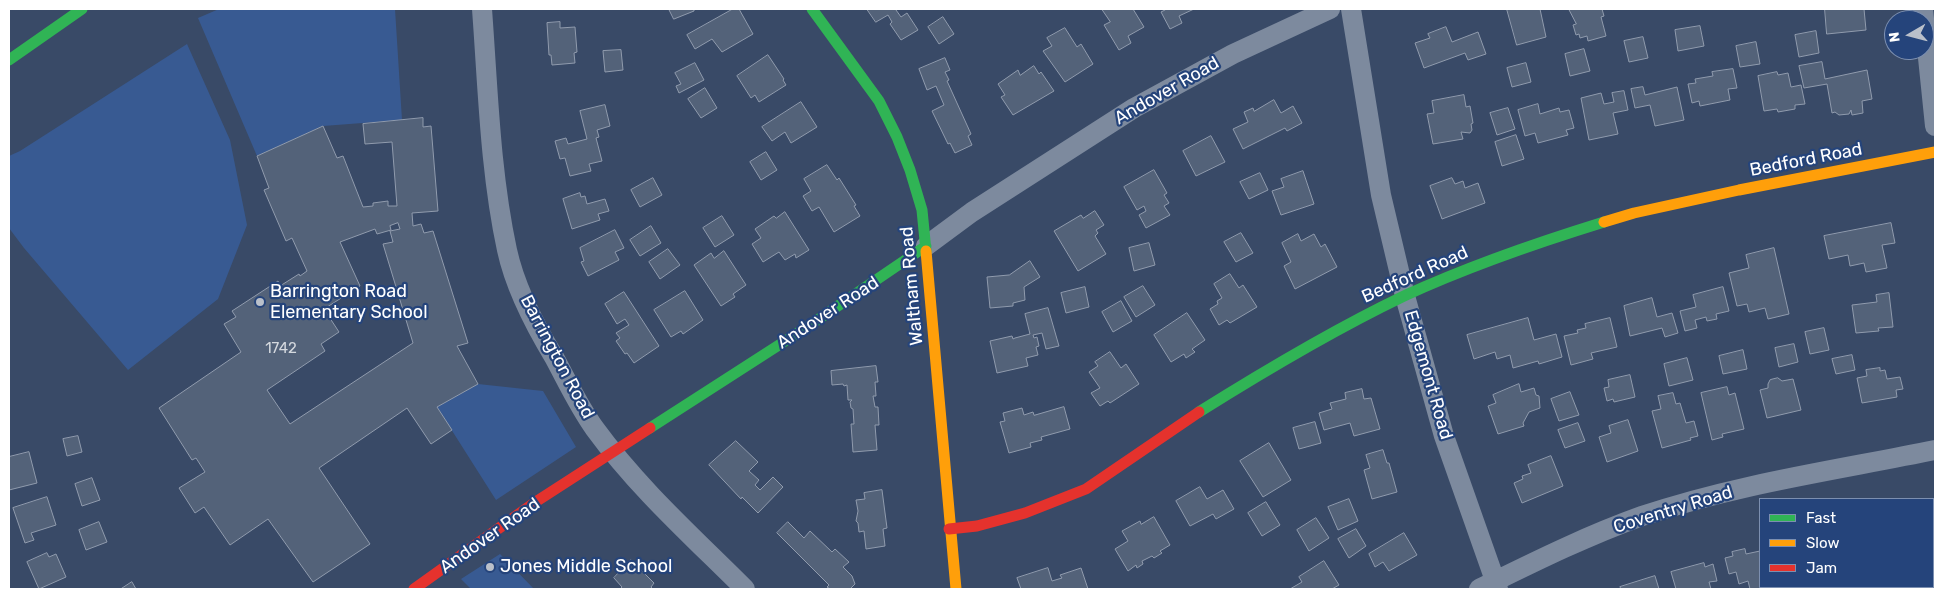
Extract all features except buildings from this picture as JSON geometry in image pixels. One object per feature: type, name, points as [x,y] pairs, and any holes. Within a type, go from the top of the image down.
[{"type":"street","points":[[9,60],[82,9]]},
{"type":"street","name":"Barrington Road","points":[[482,9],[494,166],[507,251],[538,330],[594,427],[612,451],[647,490],[746,589]]},
{"type":"street","name":"Waltham Road","points":[[812,9],[879,101],[897,137],[920,204],[926,246],[949,529],[956,589]]},
{"type":"street","name":"Andover Road","points":[[414,589],[612,451],[692,402],[860,293],[972,212],[1134,108],[1232,54],[1330,9]]},
{"type":"street","name":"Edgemont Road","points":[[1350,9],[1381,195],[1405,296],[1444,436],[1490,587]]},
{"type":"street","points":[[1923,9],[1935,126]]},
{"type":"street","name":"Bedford Road","points":[[949,529],[977,526],[1025,513],[1086,489],[1176,426],[1265,371],[1326,337],[1405,296],[1527,246],[1634,213],[1739,190],[1935,152]]},
{"type":"street","name":"Coventry Road","points":[[1490,587],[1548,555],[1641,517],[1706,497],[1790,478],[1935,450]]},
{"type":"shaded area","points":[[219,9],[395,9],[402,120],[323,126],[257,156],[198,18]]},
{"type":"shaded area","points":[[187,44],[230,140],[247,225],[218,299],[128,370],[9,228],[9,156],[20,151]]},
{"type":"shaded area","points":[[478,384],[543,391],[576,447],[496,500],[437,407]]},
{"type":"shaded area","name":"Jones Middle School","points":[[500,554],[534,589],[471,589],[461,579]]},
{"type":"traffic: fast","points":[[9,60],[82,9]]},
{"type":"traffic: fast","points":[[812,9],[879,101],[897,137],[910,170],[922,210],[926,251]]},
{"type":"traffic: fast","points":[[1199,412],[1300,351],[1404,296],[1503,256],[1604,222]]},
{"type":"traffic: fast","points":[[650,428],[810,325],[926,246]]},
{"type":"traffic: slow","points":[[1604,222],[1634,213],[1739,190],[1935,152]]},
{"type":"traffic: slow","points":[[926,251],[956,589]]},
{"type":"traffic: jam","points":[[949,529],[977,526],[1025,513],[1086,489],[1199,412]]},
{"type":"traffic: jam","points":[[414,589],[537,501],[650,428]]},
{"type":"place","name":"Barrington Road Elementary School","points":[[260,302]]},
{"type":"place","name":"Jones Middle School","points":[[490,567]]}]
